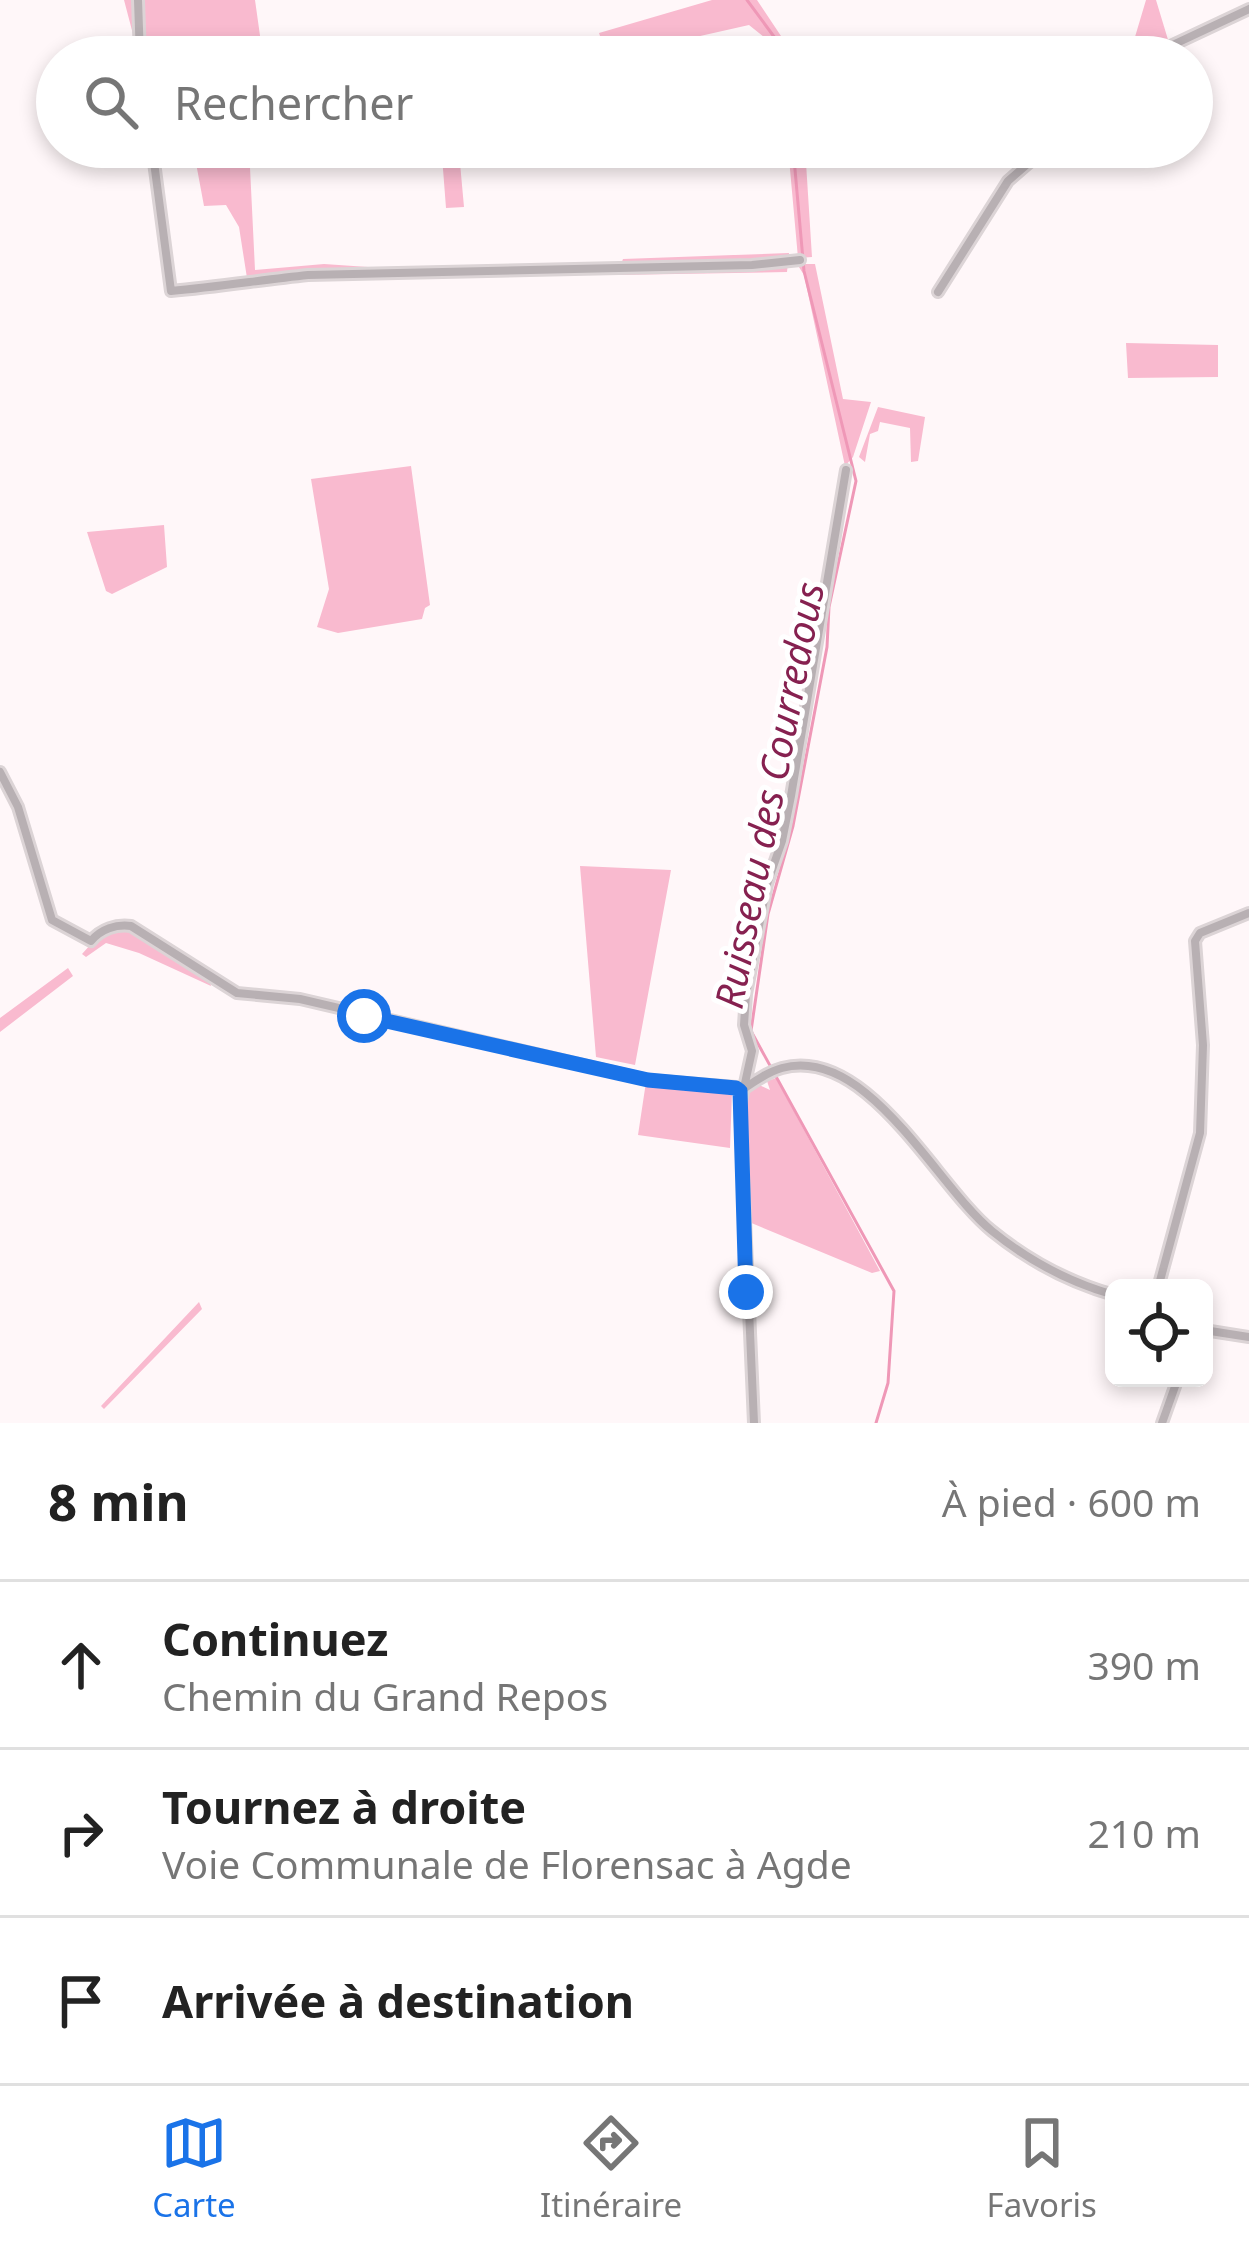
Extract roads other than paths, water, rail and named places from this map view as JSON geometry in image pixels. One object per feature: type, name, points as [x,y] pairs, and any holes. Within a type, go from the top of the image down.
[{"type":"street","points":[[138,0],[139,36]]},
{"type":"street","points":[[1193,36],[1249,10]]},
{"type":"street","points":[[155,168],[171,291],[308,275],[800,260]]},
{"type":"street","points":[[938,292],[1008,181],[1023,168]]},
{"type":"street","points":[[754,1423],[740,1091],[752,1051],[744,1025],[746,994],[767,884],[791,796],[847,470]]},
{"type":"street","points":[[0,772],[18,807],[52,920],[91,940],[113,927],[131,926],[237,993],[299,999],[648,1080],[740,1091],[784,1067],[813,1066],[868,1095],[911,1136],[989,1229],[1064,1280],[1105,1291]]},
{"type":"street","points":[[1160,1279],[1200,1133],[1203,1045],[1195,941],[1200,933],[1249,913]]},
{"type":"street","points":[[1213,1331],[1249,1337]]},
{"type":"street","points":[[1162,1423],[1175,1387]]},
{"type":"waterway","name":"Ruisseau des Courredous","points":[[747,0],[774,36]]},
{"type":"waterway","name":"Ruisseau des Courredous","points":[[795,168],[804,271],[856,481],[829,607],[827,647],[793,826],[768,914],[751,1031],[894,1291],[888,1383],[876,1423]]}]
